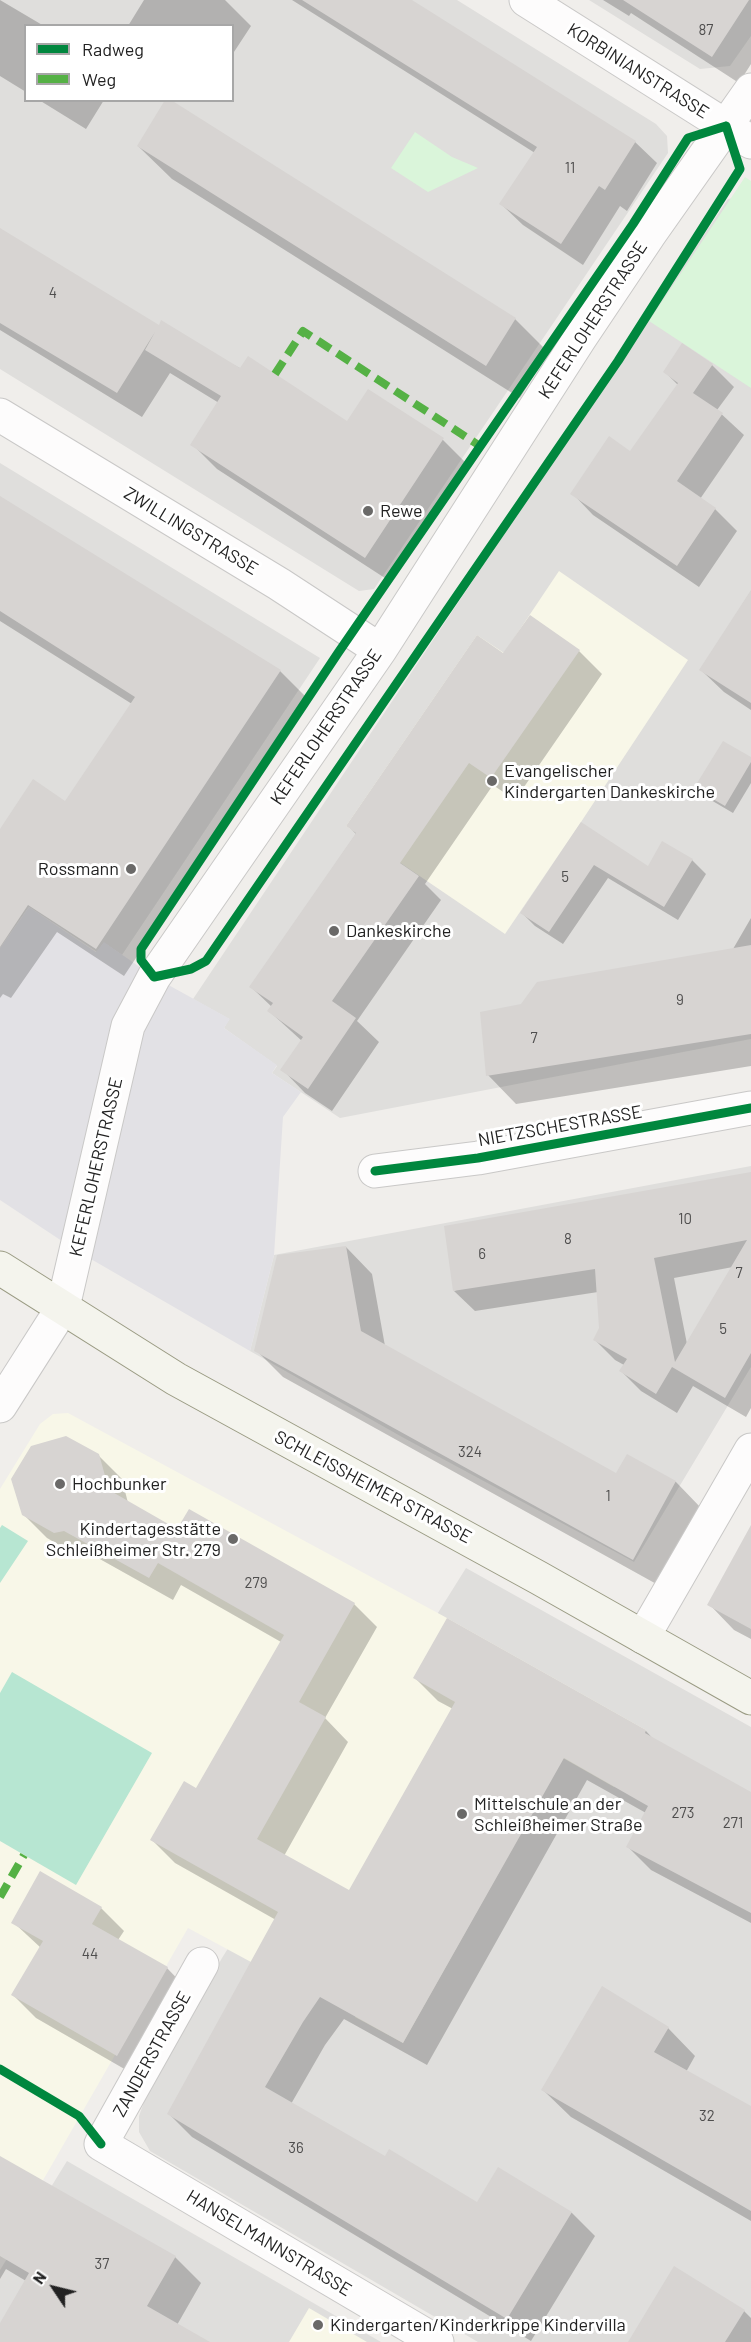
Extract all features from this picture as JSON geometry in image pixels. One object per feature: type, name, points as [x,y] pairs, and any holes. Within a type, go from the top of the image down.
[{"type":"main road","name":"SCHLEISSHEIMER STRASSE","points":[[0,1268],[176,1379],[539,1578],[751,1698]]},
{"type":"street","name":"KORBINIANSTRASSE","points":[[526,0],[738,134]]},
{"type":"street","name":"KEFERLOHERSTRASSE","points":[[0,1406],[63,1307],[128,1026],[154,977],[380,650],[580,338],[738,134],[751,90]]},
{"type":"street","name":"ZWILLINGSTRASSE","points":[[0,415],[279,584],[380,650]]},
{"type":"street","name":"NIETZSCHESTRASSE","points":[[375,1171],[478,1158],[751,1108]]},
{"type":"street","points":[[643,1638],[751,1450]]},
{"type":"street","name":"ZANDERSTRASSE","points":[[101,2144],[202,1964]]},
{"type":"street","name":"HANSELMANNSTRASSE","points":[[101,2144],[437,2342]]},
{"type":"shaded area","points":[[0,0],[457,0],[656,124],[667,136],[668,153],[374,589],[359,591],[0,369]]},
{"type":"shaded area","points":[[589,0],[751,0],[751,36],[730,66],[700,69]]},
{"type":"shaded area","points":[[751,196],[751,1039],[340,1118],[272,1073],[277,1066],[224,1028],[229,1019],[193,999],[728,199]]},
{"type":"shaded area","points":[[0,463],[320,658],[122,955],[104,943],[97,952],[29,907],[0,948]]},
{"type":"shaded area","name":"Evangelischer Kindergarten Dankeskirche","points":[[559,571],[688,660],[505,934],[346,826],[477,635],[504,653]]},
{"type":"shaded area","points":[[29,907],[96,952],[104,942],[154,977],[230,1019],[224,1028],[277,1065],[272,1073],[301,1092],[283,1117],[274,1255],[250,1351],[77,1251],[0,1200],[0,948]]},
{"type":"shaded area","points":[[751,1166],[751,1367],[634,1562],[402,1437],[250,1351],[274,1255]]},
{"type":"shaded area","points":[[68,1413],[447,1618],[646,1730],[614,1787],[563,1758],[403,2043],[355,2017],[374,1985],[251,1962],[188,1928],[0,2255],[0,1489],[40,1424],[53,1414]]},
{"type":"shaded area","points":[[466,1568],[751,1727],[751,2342],[478,2342],[150,2151],[139,2132],[139,2116],[148,2091],[222,1958]]},
{"type":"shaded area","points":[[67,2161],[381,2342],[0,2342],[0,2270]]},
{"type":"shaded area","name":"Kindergarten/Kinderkrippe Kindervilla","points":[[309,2308],[367,2342],[289,2342]]},
{"type":"green space","points":[[415,132],[452,157],[478,168],[428,192],[391,168]]},
{"type":"green space","points":[[745,177],[751,181],[751,388],[649,321]]},
{"type":"green space","points":[[2,1525],[28,1541],[0,1583],[0,1528]]},
{"type":"green space","points":[[12,1672],[152,1753],[76,1885],[0,1841],[0,1693]]},
{"type":"building","points":[[302,0],[412,0],[636,141],[605,190],[599,186],[561,244],[499,204],[537,147]]},
{"type":"building","points":[[623,0],[749,0],[712,57]]},
{"type":"building","points":[[164,102],[174,102],[516,318],[486,366],[137,146]]},
{"type":"building","points":[[0,228],[159,325],[161,320],[240,368],[248,356],[347,421],[368,389],[444,438],[365,558],[190,445],[221,396],[145,350],[155,332],[117,393],[0,323]]},
{"type":"building","points":[[682,343],[713,364],[693,393],[723,413],[677,481],[716,508],[677,566],[570,494],[609,436],[630,451],[678,383],[663,372]]},
{"type":"building","points":[[0,496],[281,670],[96,949],[28,905],[0,947],[0,829],[33,779],[65,801],[135,697],[0,611]]},
{"type":"building","points":[[751,590],[751,703],[699,670]]},
{"type":"building","points":[[530,615],[580,650],[491,778],[469,763],[400,863],[419,876],[332,1001],[356,1018],[308,1089],[280,1070],[303,1037],[267,1011],[273,1003],[249,987],[356,833],[346,826],[477,635],[503,653]]},
{"type":"building","points":[[723,741],[751,757],[751,762],[725,806],[694,788]]},
{"type":"building","points":[[581,822],[648,866],[662,841],[693,859],[664,907],[594,865],[549,932],[520,913]]},
{"type":"building","points":[[751,945],[751,1034],[486,1076],[480,1012],[521,1004],[537,982]]},
{"type":"building","points":[[751,1172],[751,1353],[725,1398],[672,1367],[656,1394],[619,1371],[627,1359],[593,1340],[599,1328],[595,1269],[453,1291],[444,1226]],"holes":[[[747,1240],[675,1362],[654,1258]]]},
{"type":"building","points":[[346,1246],[361,1331],[616,1473],[627,1454],[676,1481],[633,1560],[254,1351],[277,1255]]},
{"type":"building","points":[[66,1436],[99,1454],[109,1490],[177,1529],[189,1509],[355,1603],[299,1702],[326,1717],[257,1839],[349,1890],[455,1702],[413,1678],[447,1618],[751,1792],[751,1913],[626,1847],[648,1806],[564,1758],[403,2043],[320,1997],[265,2087],[385,2156],[389,2149],[477,2202],[498,2167],[572,2212],[507,2319],[167,2114],[278,1912],[150,1840],[184,1781],[196,1788],[284,1635],[158,1563],[149,1578],[64,1531],[54,1533],[22,1515],[11,1479],[31,1446]]},
{"type":"building","points":[[751,1525],[751,1629],[707,1605]]},
{"type":"building","points":[[40,1871],[102,1907],[92,1924],[168,1967],[117,2056],[11,1995],[43,1941],[11,1923]]},
{"type":"building","points":[[602,1986],[669,2027],[654,2052],[751,2106],[751,2211],[541,2090]]},
{"type":"building","points":[[0,2156],[176,2256],[147,2306],[210,2342],[0,2342],[0,2323],[29,2273],[0,2256]]},
{"type":"building","points":[[674,2266],[745,2310],[725,2342],[628,2342]]},
{"type":"marked path","points":[[275,374],[303,331],[480,446]]},
{"type":"marked path","points":[[0,1897],[24,1855]]},
{"type":"cycle path","points":[[726,126],[740,169],[618,361],[206,961],[191,969],[154,977],[141,960],[141,949],[338,653],[633,224],[688,138],[726,126]]},
{"type":"cycle path","points":[[375,1171],[478,1158],[751,1108]]},
{"type":"cycle path","points":[[0,2069],[79,2116],[101,2144]]},
{"type":"place","name":"Rewe","points":[[368,511]]},
{"type":"place","name":"Evangelischer Kindergarten Dankeskirche","points":[[492,781]]},
{"type":"place","name":"Rossmann","points":[[131,869]]},
{"type":"place","name":"Dankeskirche","points":[[334,931]]},
{"type":"place","name":"Hochbunker","points":[[60,1484]]},
{"type":"place","name":"Kindertagesstätte Schleißheimer Str. 279","points":[[233,1539]]},
{"type":"place","name":"Mittelschule an der Schleißheimer Straße","points":[[462,1814]]},
{"type":"place","name":"Kindergarten/Kinderkrippe Kindervilla","points":[[318,2325]]}]
